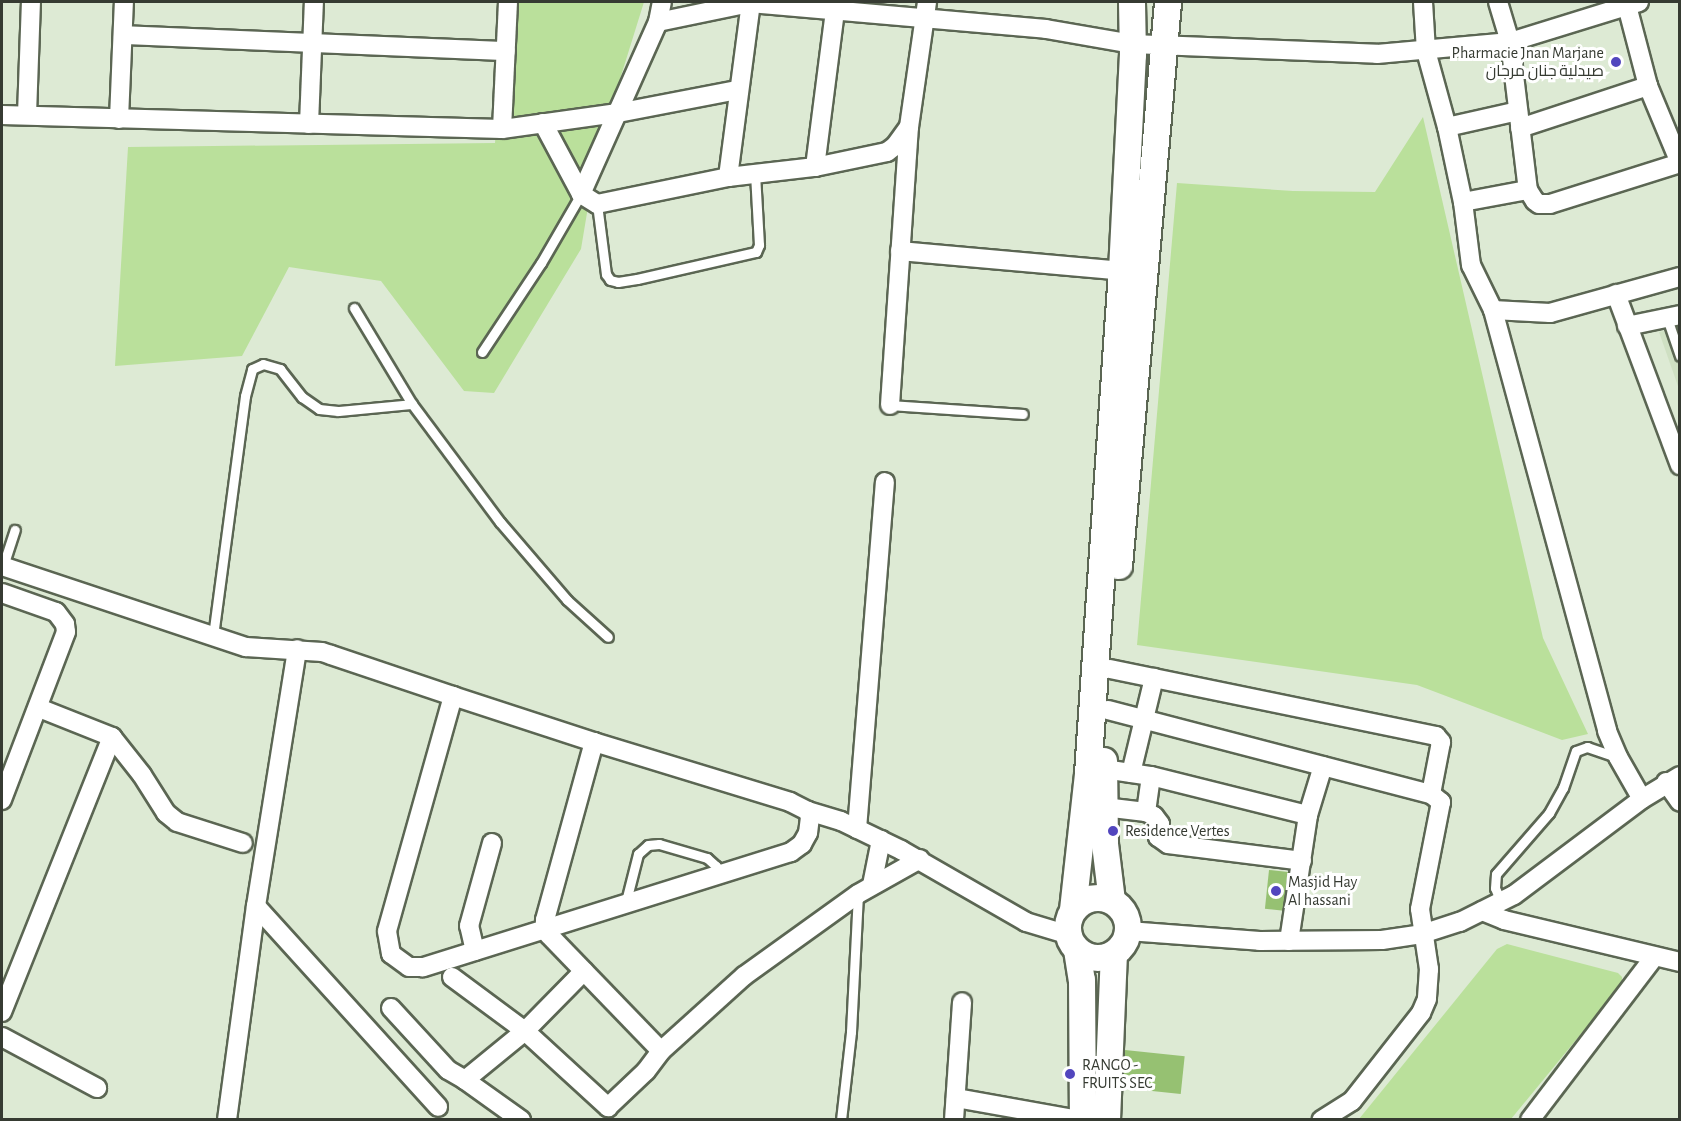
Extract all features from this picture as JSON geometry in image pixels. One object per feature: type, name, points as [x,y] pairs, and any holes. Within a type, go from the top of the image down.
[{"type":"street","points":[[27,115],[31,2]]},
{"type":"street","points":[[118,119],[124,2]]},
{"type":"street","points":[[309,124],[314,2]]},
{"type":"street","points":[[502,129],[508,2]]},
{"type":"street","points":[[589,199],[618,113],[658,21],[662,2]]},
{"type":"street","points":[[658,21],[750,2],[926,10],[1132,44],[1377,54],[1510,42],[1631,3],[1648,86],[1680,163],[1550,204],[1539,204],[1528,190],[1510,42],[1498,2]]},
{"type":"street","points":[[728,177],[737,90],[750,2]]},
{"type":"street","points":[[956,1098],[1081,1119],[1082,981],[1068,926],[1073,910],[1088,774],[1122,271],[1132,2]]},
{"type":"street","points":[[1112,901],[1107,866],[1104,807],[1110,669],[1168,2]]},
{"type":"street","points":[[1423,2],[1426,51],[1447,127],[1463,202],[1471,265],[1493,309],[1607,731],[1618,758],[1642,799]]},
{"type":"street","points":[[815,167],[835,7]]},
{"type":"street","points":[[890,405],[909,127],[926,10]]},
{"type":"street","points":[[123,35],[506,51]]},
{"type":"street","points":[[1447,127],[1519,120],[1648,86]]},
{"type":"street","points":[[2,115],[502,129],[618,113],[737,90]]},
{"type":"street","points":[[543,123],[589,199]]},
{"type":"street","points":[[589,199],[728,177],[815,167],[887,152],[895,146],[909,127]]},
{"type":"street","points":[[1463,202],[1528,190]]},
{"type":"street","points":[[900,251],[1122,271]]},
{"type":"street","points":[[1493,309],[1550,313],[1680,277]]},
{"type":"street","points":[[1616,294],[1680,465]]},
{"type":"street","points":[[1627,326],[1673,316]]},
{"type":"street","points":[[857,829],[885,482]]},
{"type":"street","points":[[2,566],[257,649],[297,649],[322,652],[594,742],[790,802],[808,811],[841,821],[920,859],[1026,922],[1073,943],[1091,957],[1106,957],[1114,954],[1124,944],[1128,931],[1125,914],[1112,901],[1104,898],[1087,900],[1073,910]]},
{"type":"street","points":[[2,593],[56,612],[65,624],[64,640],[2,800]]},
{"type":"street","points":[[227,1119],[256,906],[297,649]]},
{"type":"street","points":[[1110,669],[1436,736],[1442,742],[1431,794]]},
{"type":"street","points":[[1131,772],[1154,678]]},
{"type":"street","points":[[453,696],[386,939],[396,960],[416,968],[718,876],[797,849],[810,827],[808,811]]},
{"type":"street","points":[[39,708],[112,737],[137,768],[166,813],[177,822],[243,843]]},
{"type":"street","points":[[1108,710],[1431,794],[1439,798],[1443,805],[1420,909],[1430,984],[1424,1006],[1337,1119]]},
{"type":"street","points":[[2,1011],[112,737]]},
{"type":"street","points":[[594,742],[545,920],[545,928],[661,1052]]},
{"type":"street","points":[[1289,941],[1308,815],[1323,766]]},
{"type":"street","points":[[1104,769],[1151,776],[1308,815]]},
{"type":"street","points":[[1146,812],[1151,776]]},
{"type":"street","points":[[1128,931],[1289,941],[1382,940],[1422,934],[1460,922],[1501,903],[1642,799],[1673,779],[1680,802]]},
{"type":"street","points":[[1104,807],[1146,812],[1156,817],[1160,824],[1158,837],[1168,844],[1302,861]]},
{"type":"street","points":[[865,890],[881,840]]},
{"type":"street","points":[[475,951],[469,926],[492,843]]},
{"type":"street","points":[[452,977],[525,1031],[606,1113],[661,1052],[744,976],[865,890],[920,859]]},
{"type":"street","points":[[256,906],[438,1107]]},
{"type":"street","points":[[1482,911],[1504,920],[1680,962]]},
{"type":"street","points":[[1107,1119],[1114,954]]},
{"type":"street","points":[[1530,1119],[1654,957]]},
{"type":"street","points":[[465,1080],[525,1031],[584,971]]},
{"type":"street","points":[[954,1119],[962,1002]]},
{"type":"street","points":[[391,1008],[448,1070],[520,1119]]},
{"type":"street","points":[[2,1036],[97,1088]]},
{"type":"street","points":[[1321,1119],[1352,1101]]},
{"type":"lane","points":[[589,199],[606,274],[610,280],[618,282],[756,252],[759,244],[755,174]]},
{"type":"lane","points":[[482,352],[541,263],[589,199]]},
{"type":"lane","points":[[354,308],[412,404],[500,522],[567,600],[608,637]]},
{"type":"lane","points":[[1673,316],[1680,356]]},
{"type":"lane","points":[[213,636],[244,396],[252,369],[263,364],[280,369],[302,397],[319,409],[338,411],[412,404]]},
{"type":"lane","points":[[890,405],[1023,414]]},
{"type":"lane","points":[[2,566],[15,530]]},
{"type":"lane","points":[[1501,903],[1494,883],[1496,874],[1549,813],[1563,788],[1576,751],[1587,747],[1618,758]]},
{"type":"lane","points":[[625,905],[638,854],[648,845],[659,844],[707,858],[716,866],[718,876]]},
{"type":"lane","points":[[841,1119],[865,890]]},
{"type":"shaded area","points":[[1679,327],[1679,389],[1659,332]]},
{"type":"green space","points":[[505,2],[644,2],[597,153],[581,249],[494,393],[464,391],[381,281],[289,267],[242,356],[115,366],[128,147],[495,143]]},
{"type":"green space","points":[[1423,117],[1543,638],[1588,734],[1562,740],[1417,685],[1137,645],[1177,183],[1293,191],[1375,192]]},
{"type":"green space","points":[[1507,944],[1618,973],[1622,977],[1622,984],[1511,1119],[1359,1119],[1497,949]]},
{"type":"building","name":"Masjid Hay Al hassani","points":[[1269,870],[1288,872],[1284,911],[1265,909]]},
{"type":"building","points":[[1125,1050],[1185,1056],[1181,1094],[1121,1088]]},
{"type":"place","name":"Pharmacie Jnan Marjane صيدلية جنان مرجان","points":[[1616,62]]},
{"type":"place","name":"Residence Vertes","points":[[1113,831]]},
{"type":"place","name":"Masjid Hay Al hassani","points":[[1276,891]]},
{"type":"place","name":"RANGO - FRUITS SEC","points":[[1070,1074]]}]
